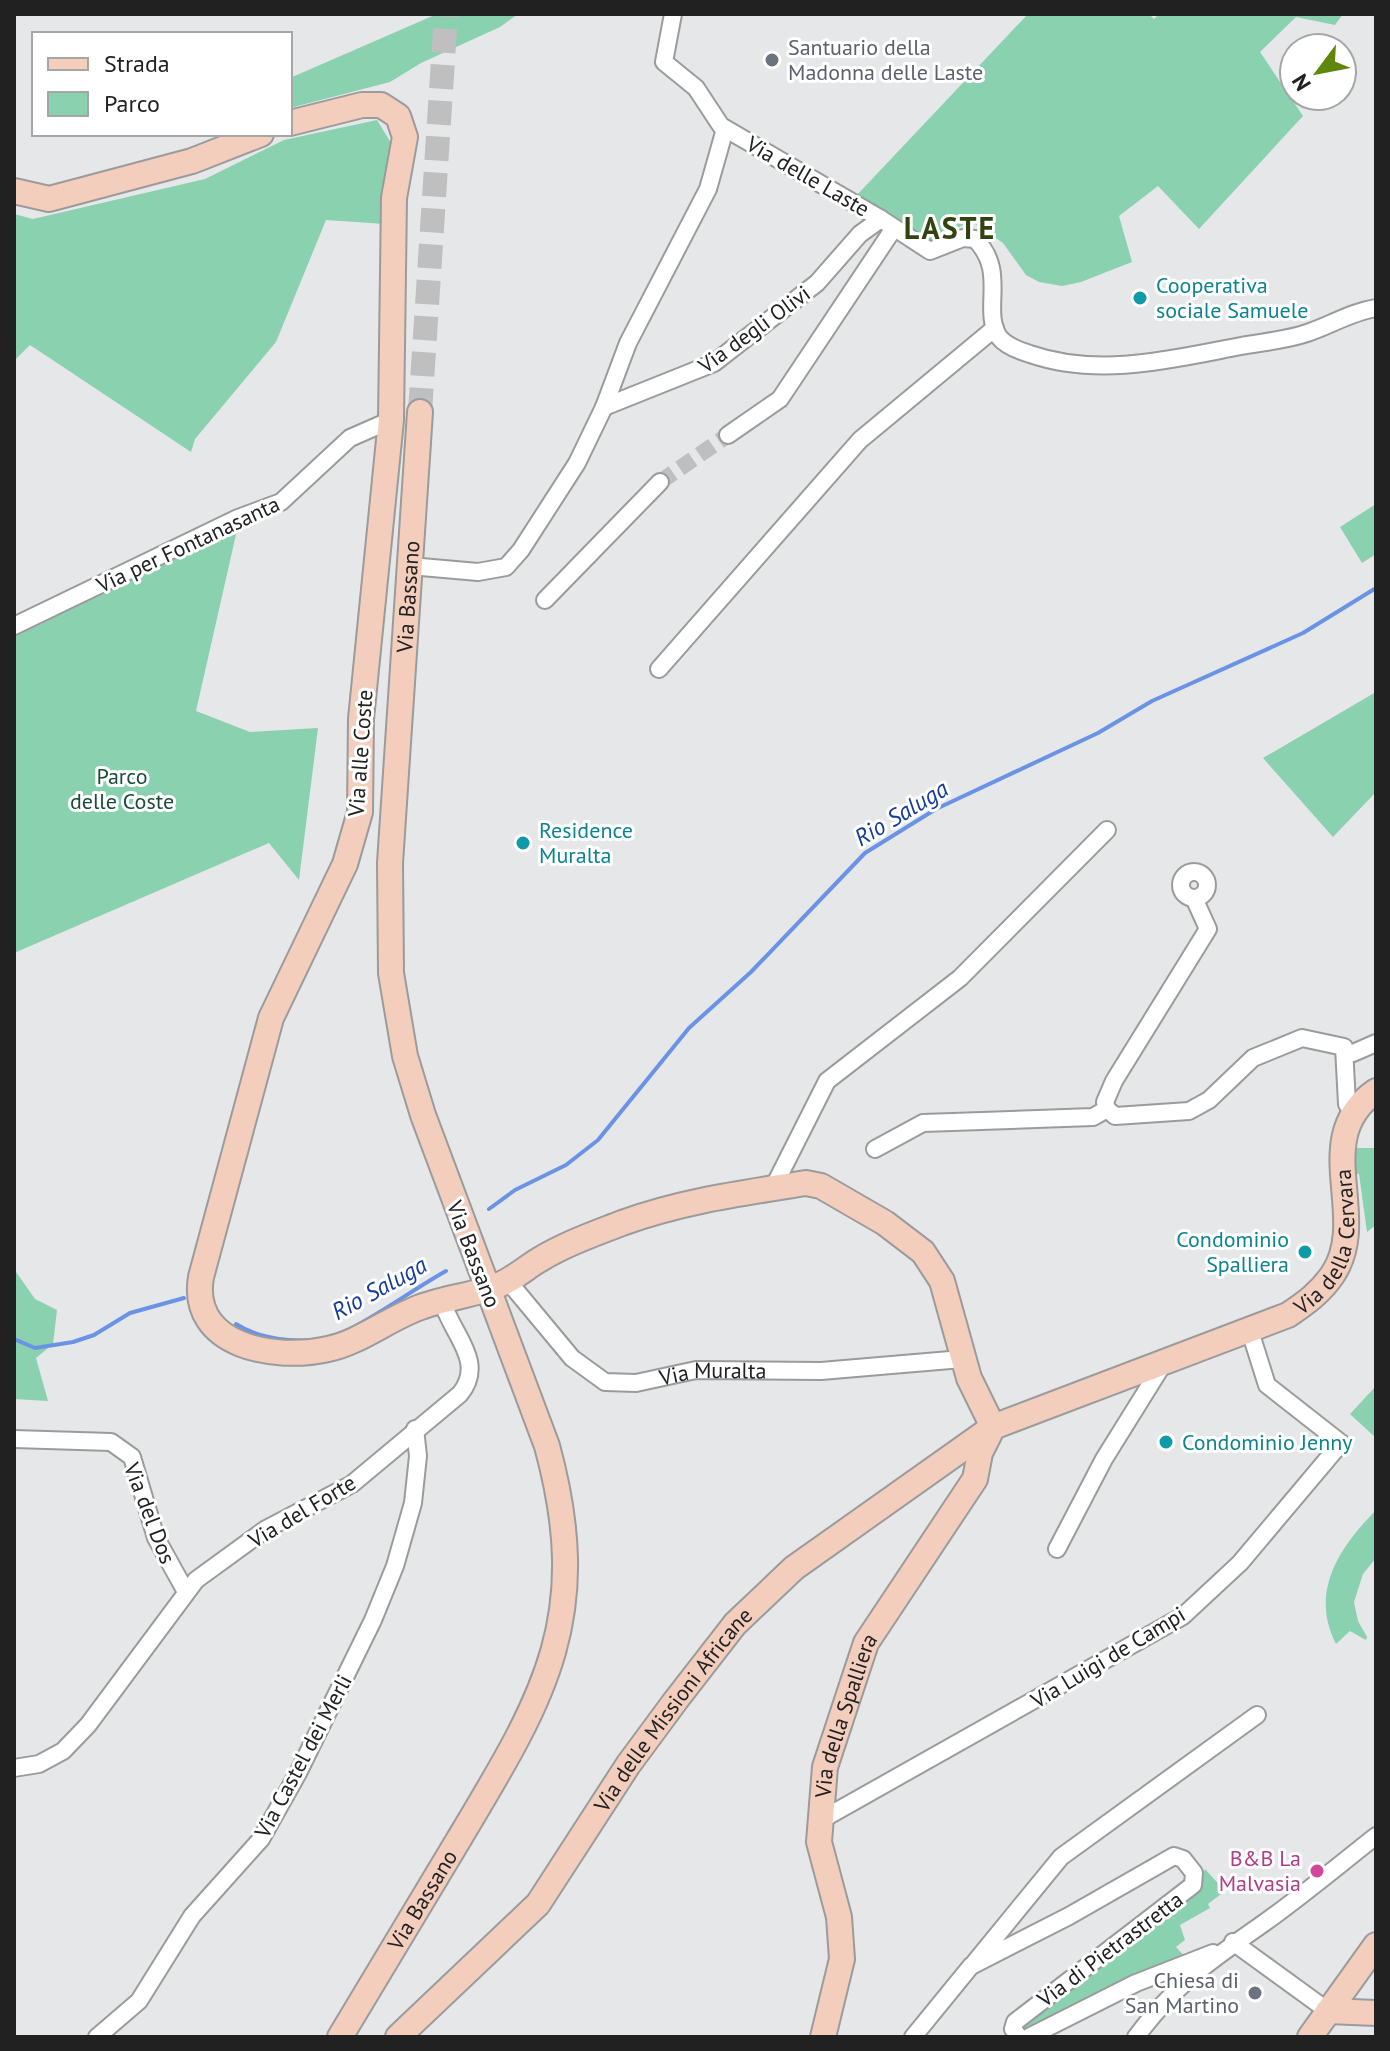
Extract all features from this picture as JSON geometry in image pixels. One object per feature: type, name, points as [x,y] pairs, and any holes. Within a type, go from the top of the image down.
[{"type":"street","name":"Via delle Laste","points":[[673,14],[664,62],[696,88],[725,129],[930,251],[963,238],[975,239],[986,250],[993,269],[995,328]]},
{"type":"street","name":"Via alle Coste","points":[[292,122],[362,105],[381,105],[398,116],[405,137],[394,198],[391,420],[361,719],[360,812],[345,864],[271,1018],[213,1222],[198,1291],[204,1315],[218,1331],[234,1341],[284,1352],[308,1352],[345,1344],[410,1311],[498,1285]]},
{"type":"street","points":[[410,566],[478,572],[506,567],[521,550],[577,463],[604,407],[628,343],[708,189],[725,129]]},
{"type":"street","points":[[14,191],[49,199],[192,161],[256,136]]},
{"type":"street","points":[[728,435],[780,399],[887,223]]},
{"type":"street","name":"Via degli Olivi","points":[[604,407],[714,363],[817,283],[860,234],[887,223]]},
{"type":"street","points":[[659,669],[860,440],[995,328],[1008,345],[1045,359],[1104,366],[1164,361],[1306,333],[1355,312],[1376,308]]},
{"type":"street","name":"Via Bassano","points":[[340,2037],[519,1740],[543,1688],[556,1647],[566,1561],[559,1488],[498,1285],[441,1164],[397,1023],[388,922],[420,412]]},
{"type":"street","name":"Via per Fontanasanta","points":[[14,626],[238,518],[281,502],[350,438],[391,420]]},
{"type":"street","points":[[545,600],[660,482]]},
{"type":"street","points":[[773,1188],[827,1081],[960,978],[1107,830]]},
{"type":"street","points":[[1194,898],[1208,929],[1114,1081],[1105,1102],[1107,1109],[1115,1116],[1189,1111],[1209,1100],[1253,1058],[1302,1038],[1344,1047],[1347,1104],[1352,1112],[1376,1091]]},
{"type":"street","points":[[1353,1053],[1376,1043]]},
{"type":"street","points":[[875,1149],[923,1123],[1093,1117],[1107,1109]]},
{"type":"street","name":"Via della Cervara","points":[[993,1427],[1288,1315],[1313,1298],[1335,1272],[1345,1240],[1343,1138],[1352,1112]]},
{"type":"street","points":[[441,1164],[458,1180],[493,1261],[514,1271],[654,1212],[687,1202],[806,1183],[821,1186],[910,1241],[942,1281],[962,1359],[993,1427]]},
{"type":"street","points":[[498,1285],[537,1260]]},
{"type":"street","name":"Via Muralta","points":[[498,1285],[572,1358],[605,1382],[636,1383],[696,1370],[821,1371],[962,1359]]},
{"type":"street","name":"Via del Forte","points":[[14,1768],[39,1764],[63,1751],[80,1734],[146,1649],[185,1590],[266,1529],[352,1484],[470,1382],[472,1367],[467,1352],[442,1300]]},
{"type":"street","name":"Via Luigi de Campi","points":[[821,1820],[1170,1625],[1240,1563],[1308,1486],[1341,1443],[1267,1385],[1249,1328]]},
{"type":"street","points":[[1057,1549],[1104,1459],[1166,1360]]},
{"type":"street","name":"Via della Spalliera","points":[[823,2037],[842,1959],[839,1917],[819,1842],[825,1767],[866,1643],[975,1479],[980,1453],[993,1427]]},
{"type":"street","name":"Via delle Missioni Africane","points":[[398,2037],[538,1904],[628,1765],[751,1607],[794,1568],[993,1427]]},
{"type":"street","name":"Via Castel dei Merli","points":[[97,2037],[139,2001],[192,1916],[261,1839],[298,1773],[373,1620],[395,1566],[413,1503],[418,1456],[415,1429]]},
{"type":"street","name":"Via del Dos","points":[[14,1439],[111,1442],[132,1457],[156,1538],[185,1590]]},
{"type":"street","name":"Via di Pietrastretta","points":[[913,2037],[1061,1857],[1257,1715]]},
{"type":"street","points":[[1136,2037],[1162,2003],[1227,1946],[1262,1924],[1376,1836]]},
{"type":"street","name":"Via di Pietrastretta","points":[[971,1966],[1069,1916],[1174,1856],[1191,1867],[1193,1885],[1015,2022],[1013,2029],[1019,2037]]},
{"type":"street","points":[[1310,2037],[1376,1945]]},
{"type":"street","points":[[1227,1946],[1328,2011],[1376,2013]]},
{"type":"street","name":"Via di Pietrastretta","points":[[1029,2037],[1136,1983],[1227,1946]]},
{"type":"green space","points":[[437,14],[518,14],[500,27],[421,63],[390,82],[292,107],[292,77]]},
{"type":"green space","points":[[1028,14],[1149,14],[1154,19],[1159,14],[1343,14],[1335,25],[1296,17],[1260,52],[1278,79],[1278,112],[1300,112],[1303,116],[1199,229],[1158,186],[1119,216],[1132,262],[1081,282],[1062,286],[1039,282],[1026,275],[1003,243],[971,221],[933,240],[922,240],[856,196]]},
{"type":"green space","points":[[377,120],[396,151],[385,224],[326,220],[276,342],[195,439],[191,452],[30,345],[14,361],[14,214],[33,219],[205,179],[284,140]]},
{"type":"green space","points":[[1376,504],[1376,554],[1362,563],[1340,527]]},
{"type":"green space","name":"Parco delle Coste","points":[[232,525],[237,530],[196,711],[250,732],[318,728],[299,880],[269,843],[14,953],[14,619],[32,627]]},
{"type":"green space","points":[[1376,692],[1376,792],[1333,837],[1263,758]]},
{"type":"green space","points":[[1352,1148],[1376,1148],[1376,1225],[1367,1232],[1359,1174],[1352,1174]]},
{"type":"green space","points":[[14,1269],[35,1299],[57,1310],[53,1344],[36,1358],[48,1401],[14,1399]]},
{"type":"green space","points":[[1376,1386],[1376,1438],[1350,1414]]},
{"type":"green space","points":[[1376,1510],[1376,1558],[1363,1574],[1354,1602],[1358,1621],[1367,1637],[1366,1640],[1350,1631],[1336,1644],[1328,1625],[1326,1606],[1332,1571],[1351,1539]]},
{"type":"green space","points":[[1205,1869],[1225,1891],[1208,1904],[1210,1908],[1180,1925],[1185,1940],[1176,1947],[1185,1957],[1025,2032],[1020,2029],[1187,1902],[1197,1892]]},
{"type":"waterway","name":"Rio Saluga","points":[[489,1209],[515,1190],[566,1165],[598,1140],[689,1028],[751,972],[865,853],[936,809],[1098,733],[1152,701],[1303,633],[1376,588]]},
{"type":"waterway","name":"Rio Saluga","points":[[236,1324],[260,1335],[289,1340],[332,1336],[370,1318],[446,1271]]},
{"type":"waterway","name":"Rio Saluga","points":[[14,1339],[35,1348],[73,1342],[94,1335],[130,1313],[184,1298]]},
{"type":"tunnel","points":[[420,412],[446,14]]},
{"type":"tunnel","points":[[660,482],[728,435]]},
{"type":"place","name":"Santuario della Madonna delle Laste","points":[[772,60]]},
{"type":"place","name":"Cooperativa sociale Samuele","points":[[1140,298]]},
{"type":"place","name":"Residence Muralta","points":[[523,843]]},
{"type":"place","name":"Condominio Spalliera","points":[[1305,1252]]},
{"type":"place","name":"Condominio Jenny","points":[[1166,1442]]},
{"type":"place","name":"B&B La Malvasia","points":[[1317,1871]]},
{"type":"place","name":"Chiesa di San Martino","points":[[1255,1993]]},
{"type":"district","name":"LASTE","points":[[950,227]]}]
